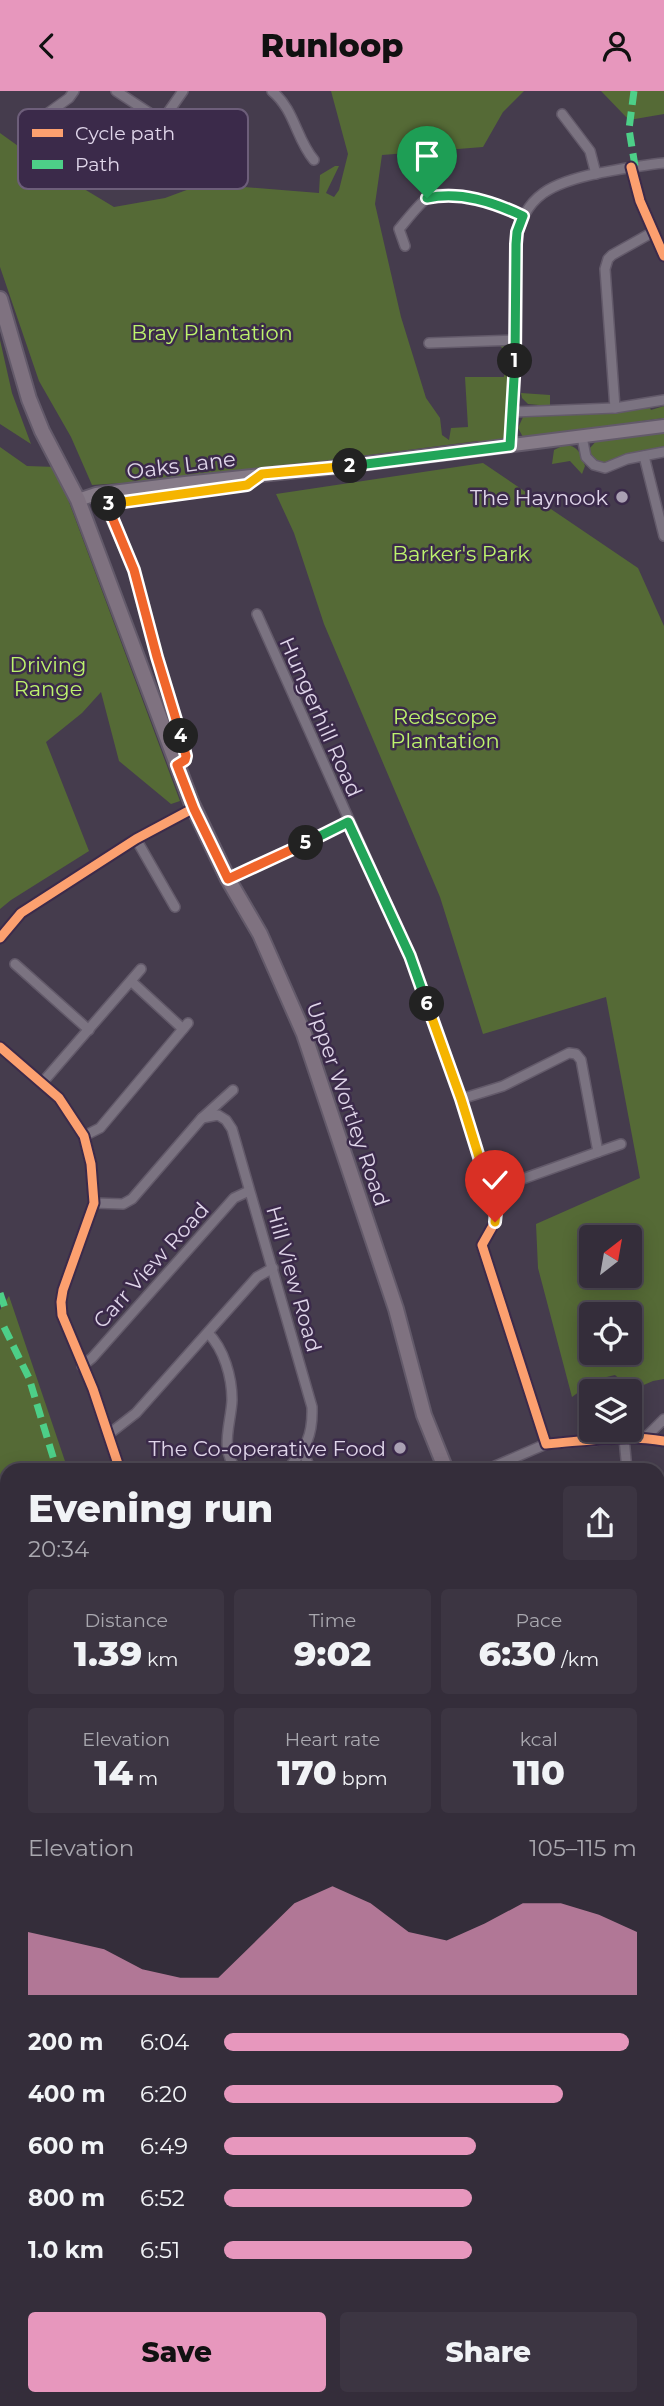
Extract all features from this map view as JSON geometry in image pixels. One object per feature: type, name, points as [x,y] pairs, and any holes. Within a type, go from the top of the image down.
[{"type":"main road","name":"Upper Wortley Road","points":[[0,299],[29,399],[42,431],[78,500],[194,809],[228,879],[260,934],[304,1034],[396,1309],[424,1415],[441,1463]]},
{"type":"street","points":[[54,109],[74,91]]},
{"type":"street","points":[[116,91],[144,109]]},
{"type":"street","points":[[170,109],[183,91]]},
{"type":"street","points":[[272,91],[290,111],[304,147],[314,160]]},
{"type":"street","points":[[562,114],[590,151],[596,174]]},
{"type":"street","points":[[510,446],[516,244],[523,216],[551,187],[596,174],[664,163]]},
{"type":"street","points":[[631,167],[640,201],[664,256]]},
{"type":"street","points":[[405,246],[399,229],[427,198],[441,195],[488,201],[523,216]]},
{"type":"street","points":[[615,408],[605,269],[611,255],[653,232]]},
{"type":"street","points":[[429,343],[515,339]]},
{"type":"street","points":[[513,412],[615,408],[664,400]]},
{"type":"street","name":"Oaks Lane","points":[[78,500],[105,499],[262,474],[664,426]]},
{"type":"street","points":[[582,437],[586,457],[605,468],[627,459],[664,452]]},
{"type":"street","points":[[644,456],[664,536]]},
{"type":"street","name":"Upper Wortley Road","points":[[105,499],[134,570],[184,745],[185,760],[177,765]]},
{"type":"street","name":"Hungerhill Road","points":[[257,614],[410,956],[461,1099],[496,1212],[495,1222],[482,1245],[546,1444]]},
{"type":"street","points":[[0,938],[21,913],[136,839],[194,809]]},
{"type":"street","points":[[228,879],[348,822]]},
{"type":"street","points":[[136,839],[175,907]]},
{"type":"street","points":[[15,964],[89,1030]]},
{"type":"street","points":[[42,1083],[141,969]]},
{"type":"street","points":[[84,1136],[100,1128],[186,1026],[131,982]]},
{"type":"street","points":[[0,1047],[59,1098],[84,1136],[91,1164],[94,1203],[63,1290],[62,1315],[118,1463]]},
{"type":"street","points":[[461,1099],[503,1086],[569,1053],[576,1054],[581,1060],[598,1152]]},
{"type":"street","points":[[94,1203],[123,1204],[132,1199],[202,1118],[233,1090]]},
{"type":"street","name":"Hill View Road","points":[[202,1118],[218,1115],[226,1120],[232,1129],[312,1407],[313,1426],[303,1452],[293,1463]]},
{"type":"street","points":[[489,1191],[621,1144]]},
{"type":"street","name":"Carr View Road","points":[[82,1366],[234,1198],[249,1191]]},
{"type":"street","points":[[108,1434],[136,1413],[257,1277],[273,1268]]},
{"type":"street","points":[[208,1333],[217,1342],[223,1356],[231,1387],[227,1452],[233,1463]]},
{"type":"street","points":[[645,1438],[664,1419]]},
{"type":"street","points":[[645,1438],[664,1441]]},
{"type":"street","points":[[502,1463],[546,1444],[579,1441]]},
{"type":"street","points":[[624,1442],[626,1463]]},
{"type":"street","points":[[303,1452],[308,1463]]},
{"type":"green space","name":"Bray Plantation","points":[[331,91],[524,91],[503,112],[483,147],[382,155],[375,204],[401,317],[426,398],[440,418],[442,435],[449,440],[451,428],[468,427],[465,377],[504,377],[506,355],[497,343],[508,343],[512,346],[507,437],[502,441],[481,445],[478,441],[183,479],[92,485],[71,437],[39,381],[0,267],[0,133],[18,146],[18,189],[84,189],[114,207],[165,198],[189,189],[248,187],[319,193],[320,175],[339,166],[326,193],[334,197],[339,190],[348,154]]},
{"type":"green space","points":[[601,91],[664,91],[664,114],[629,120]]},
{"type":"green space","points":[[0,340],[12,393],[31,444],[0,424]]},
{"type":"green space","points":[[521,393],[550,395],[550,406],[528,404]]},
{"type":"green space","points":[[664,406],[664,418],[534,438],[523,437],[518,428],[523,417],[530,414],[613,413],[651,410]]},
{"type":"green space","points":[[664,430],[664,446],[659,450],[602,465],[592,459],[590,448],[598,439]]},
{"type":"green space","points":[[564,445],[576,448],[580,454],[585,466],[582,474],[570,461],[552,464],[554,450]]},
{"type":"green space","name":"Driving Range","points":[[0,447],[27,466],[56,467],[180,801],[171,804],[119,761],[101,692],[82,713],[46,742],[89,851],[0,909]]},
{"type":"green space","name":"Barker's Park","points":[[483,463],[638,568],[664,626],[664,1379],[642,1386],[642,1379],[620,1379],[615,1375],[579,1379],[579,1392],[572,1397],[538,1268],[536,1224],[640,1178],[606,997],[483,1034],[440,897],[324,624],[294,533],[276,494]]},
{"type":"green space","points":[[9,1296],[66,1463],[0,1463],[0,1310]]},
{"type":"marked path","points":[[634,91],[629,129],[635,166]]},
{"type":"marked path","points":[[0,1293],[6,1311]]},
{"type":"marked path","points":[[4,1327],[29,1378],[55,1463]]},
{"type":"cycle path","points":[[631,167],[640,201],[664,256]]},
{"type":"cycle path","points":[[0,938],[21,913],[136,839],[194,808],[228,879],[348,822],[410,956],[461,1099],[496,1212],[495,1222],[482,1245],[546,1444],[620,1438],[664,1441]]},
{"type":"cycle path","points":[[0,1047],[59,1098],[84,1136],[91,1164],[94,1203],[63,1290],[62,1315],[93,1389],[118,1463]]},
{"type":"place","name":"The Haynook","points":[[622,497]]},
{"type":"place","name":"The Co-operative Food","points":[[400,1448]]},
{"type":"route","points":[[427,198],[441,195],[488,201],[523,216],[516,244],[510,446],[262,474],[247,485],[107,505],[134,570],[184,745],[185,760],[177,765],[194,809],[228,879],[348,822],[410,956],[461,1099],[496,1212],[495,1222]]},
{"type":"park label","name":"Redscope Plantation","points":[[445,728]]}]
